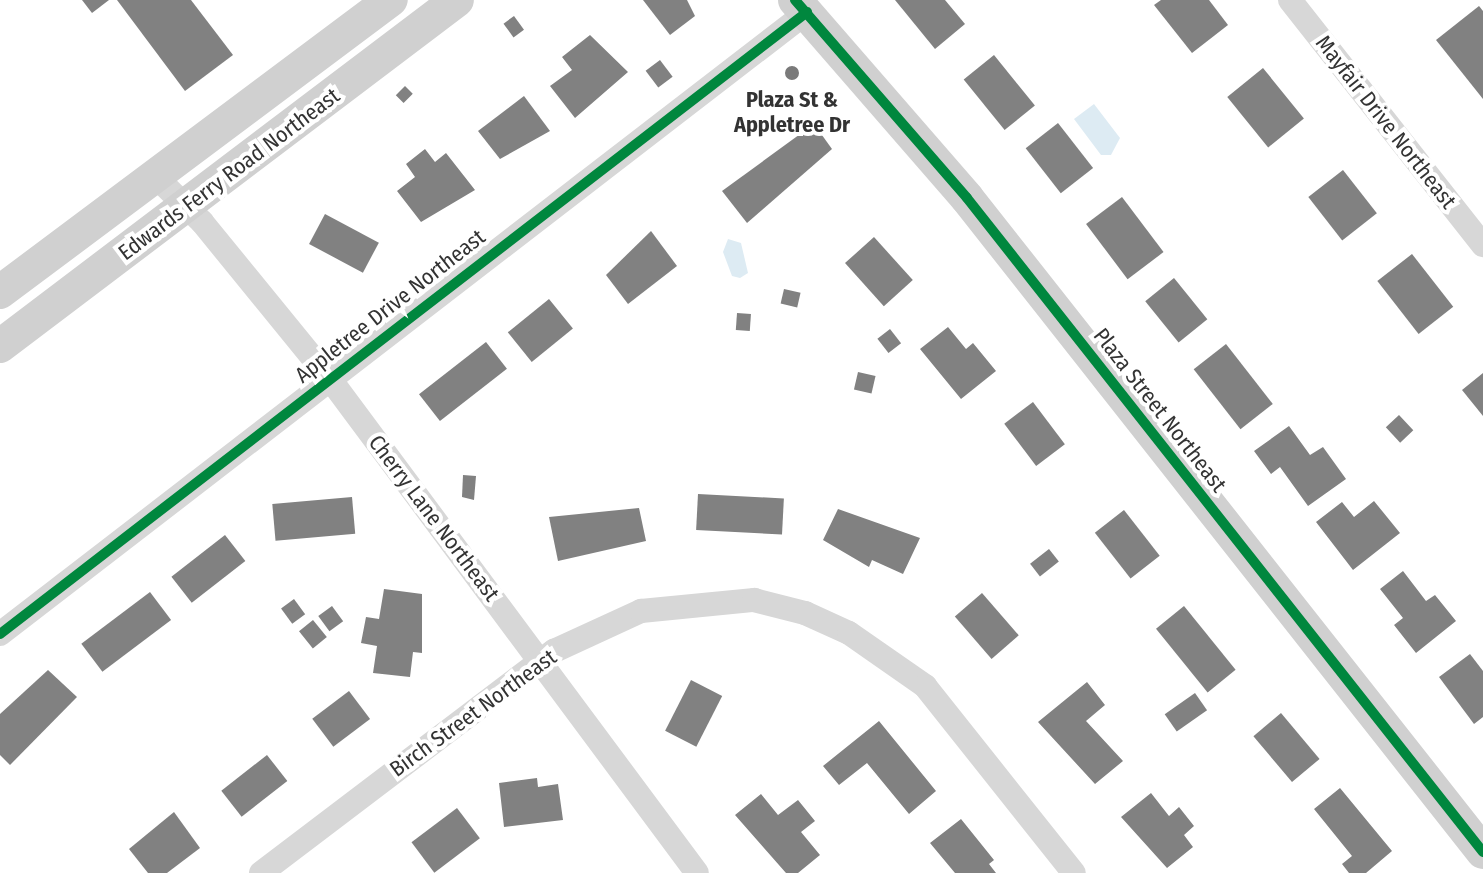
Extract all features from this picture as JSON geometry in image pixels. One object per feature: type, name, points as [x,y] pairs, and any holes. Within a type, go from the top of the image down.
[{"type":"main road","name":"Edwards Ferry Road Northeast","points":[[0,292],[391,0]]},
{"type":"main road","name":"Edwards Ferry Road Northeast","points":[[0,346],[189,207],[457,0]]},
{"type":"main road","name":"Plaza Street Northeast","points":[[801,6],[967,198],[1483,852]]},
{"type":"street","name":"Mayfair Drive Northeast","points":[[1290,0],[1483,245]]},
{"type":"street","name":"Appletree Drive Northeast","points":[[0,634],[330,379],[801,6]]},
{"type":"street","name":"Cherry Lane Northeast","points":[[155,176],[189,207],[330,379],[697,873]]},
{"type":"street","name":"Birch Street Northeast","points":[[261,873],[540,661],[641,611],[754,600],[805,613],[885,653],[925,686],[1074,873]]},
{"type":"shaded area","points":[[1094,104],[1120,138],[1111,155],[1101,155],[1074,119]]},
{"type":"shaded area","points":[[728,239],[741,243],[748,273],[740,278],[732,276],[723,252]]},
{"type":"building","points":[[82,0],[109,0],[92,13]]},
{"type":"building","points":[[117,0],[191,0],[233,55],[185,91]]},
{"type":"building","points":[[643,0],[687,0],[695,16],[670,35]]},
{"type":"building","points":[[895,0],[945,0],[965,24],[935,49]]},
{"type":"building","points":[[1161,0],[1209,0],[1228,25],[1192,53],[1154,5]]},
{"type":"building","points":[[1479,6],[1483,11],[1483,99],[1436,40]]},
{"type":"building","points":[[514,16],[524,30],[513,37],[503,24]]},
{"type":"building","points":[[590,35],[628,72],[575,118],[550,86],[572,70],[562,57]]},
{"type":"building","points":[[994,55],[1035,106],[1005,130],[964,80]]},
{"type":"building","points":[[660,60],[673,77],[658,88],[646,71]]},
{"type":"building","points":[[1263,68],[1304,119],[1268,147],[1227,97]]},
{"type":"building","points":[[405,86],[413,94],[404,103],[396,95]]},
{"type":"building","points":[[524,96],[550,131],[500,159],[478,131]]},
{"type":"building","points":[[1058,123],[1093,168],[1061,193],[1026,148]]},
{"type":"building","points":[[814,124],[832,149],[747,223],[722,191]]},
{"type":"building","points":[[425,149],[435,162],[446,153],[475,190],[421,222],[397,191],[415,177],[406,164]]},
{"type":"building","points":[[1343,170],[1377,213],[1342,240],[1308,197]]},
{"type":"building","points":[[1122,197],[1164,252],[1128,279],[1086,224]]},
{"type":"building","points":[[325,214],[379,243],[363,273],[309,244]]},
{"type":"building","points":[[651,231],[677,266],[628,304],[606,275]]},
{"type":"building","points":[[874,237],[913,280],[884,306],[845,263]]},
{"type":"building","points":[[1412,254],[1453,307],[1419,334],[1377,281]]},
{"type":"building","points":[[1174,278],[1207,319],[1179,342],[1145,301]]},
{"type":"building","points":[[784,289],[801,293],[797,307],[781,304]]},
{"type":"building","points":[[549,299],[573,329],[532,362],[508,332]]},
{"type":"building","points":[[737,313],[751,314],[750,331],[736,330]]},
{"type":"building","points":[[948,327],[966,349],[973,343],[996,371],[961,399],[920,349]]},
{"type":"building","points":[[890,329],[901,343],[888,353],[877,339]]},
{"type":"building","points":[[486,342],[507,369],[440,421],[419,394]]},
{"type":"building","points":[[1226,344],[1273,404],[1240,429],[1194,369]]},
{"type":"building","points":[[858,372],[876,376],[871,394],[854,390]]},
{"type":"building","points":[[1483,373],[1483,416],[1462,390]]},
{"type":"building","points":[[1033,402],[1065,444],[1036,466],[1004,424]]},
{"type":"building","points":[[1399,415],[1413,430],[1400,443],[1386,427]]},
{"type":"building","points":[[1289,426],[1310,455],[1323,447],[1346,479],[1308,506],[1280,467],[1271,474],[1254,451]]},
{"type":"building","points":[[463,475],[476,476],[474,500],[462,497]]},
{"type":"building","points":[[698,494],[784,499],[782,534],[696,530]]},
{"type":"building","points":[[352,497],[355,534],[276,541],[272,504]]},
{"type":"building","points":[[1374,501],[1400,533],[1353,570],[1316,522],[1342,502],[1354,517]]},
{"type":"building","points":[[639,508],[646,541],[558,561],[549,517]]},
{"type":"building","points":[[838,509],[920,538],[903,574],[872,560],[869,567],[823,540]]},
{"type":"building","points":[[1124,510],[1160,556],[1131,578],[1095,533]]},
{"type":"building","points":[[225,535],[245,561],[192,603],[171,577]]},
{"type":"building","points":[[1049,549],[1059,562],[1040,576],[1030,564]]},
{"type":"building","points":[[1403,571],[1426,601],[1435,595],[1456,621],[1416,653],[1394,625],[1403,618],[1380,589]]},
{"type":"building","points":[[384,589],[422,594],[422,653],[413,652],[410,677],[373,673],[377,646],[361,643],[366,617],[379,619]]},
{"type":"building","points":[[150,592],[171,620],[102,672],[81,644]]},
{"type":"building","points":[[982,593],[1019,635],[992,659],[955,617]]},
{"type":"building","points":[[294,599],[305,614],[292,624],[281,608]]},
{"type":"building","points":[[332,606],[343,621],[329,631],[318,616]]},
{"type":"building","points":[[1184,606],[1236,670],[1208,692],[1156,629]]},
{"type":"building","points":[[313,620],[327,637],[313,648],[299,631]]},
{"type":"building","points":[[1470,654],[1483,671],[1483,717],[1474,724],[1439,677]]},
{"type":"building","points":[[48,670],[77,697],[10,765],[0,755],[0,714]]},
{"type":"building","points":[[691,680],[722,696],[696,747],[665,731]]},
{"type":"building","points":[[1087,682],[1105,705],[1086,721],[1123,761],[1095,784],[1038,722]]},
{"type":"building","points":[[349,691],[370,719],[333,747],[312,719]]},
{"type":"building","points":[[1195,693],[1207,710],[1177,731],[1165,714]]},
{"type":"building","points":[[1281,713],[1320,759],[1292,782],[1253,736]]},
{"type":"building","points":[[879,721],[936,791],[909,814],[867,763],[839,785],[823,766]]},
{"type":"building","points":[[267,755],[287,781],[242,817],[221,791]]},
{"type":"building","points":[[537,778],[538,787],[558,784],[563,820],[504,827],[499,783]]},
{"type":"building","points":[[1340,788],[1392,851],[1366,873],[1349,873],[1342,864],[1352,856],[1314,809]]},
{"type":"building","points":[[1151,793],[1169,816],[1179,807],[1194,826],[1184,835],[1193,847],[1167,868],[1121,817]]},
{"type":"building","points":[[761,794],[778,815],[798,800],[815,821],[801,832],[820,855],[798,873],[786,873],[735,815]]},
{"type":"building","points":[[457,808],[480,838],[434,873],[411,842]]},
{"type":"building","points":[[174,812],[200,848],[167,873],[148,873],[129,849]]},
{"type":"building","points":[[961,819],[994,860],[989,864],[996,873],[955,873],[930,843]]},
{"type":"cycle path","points":[[795,0],[967,198],[1483,852]]},
{"type":"cycle path","points":[[0,634],[807,12]]},
{"type":"place","name":"Plaza St & Appletree Dr","points":[[792,73]]}]
